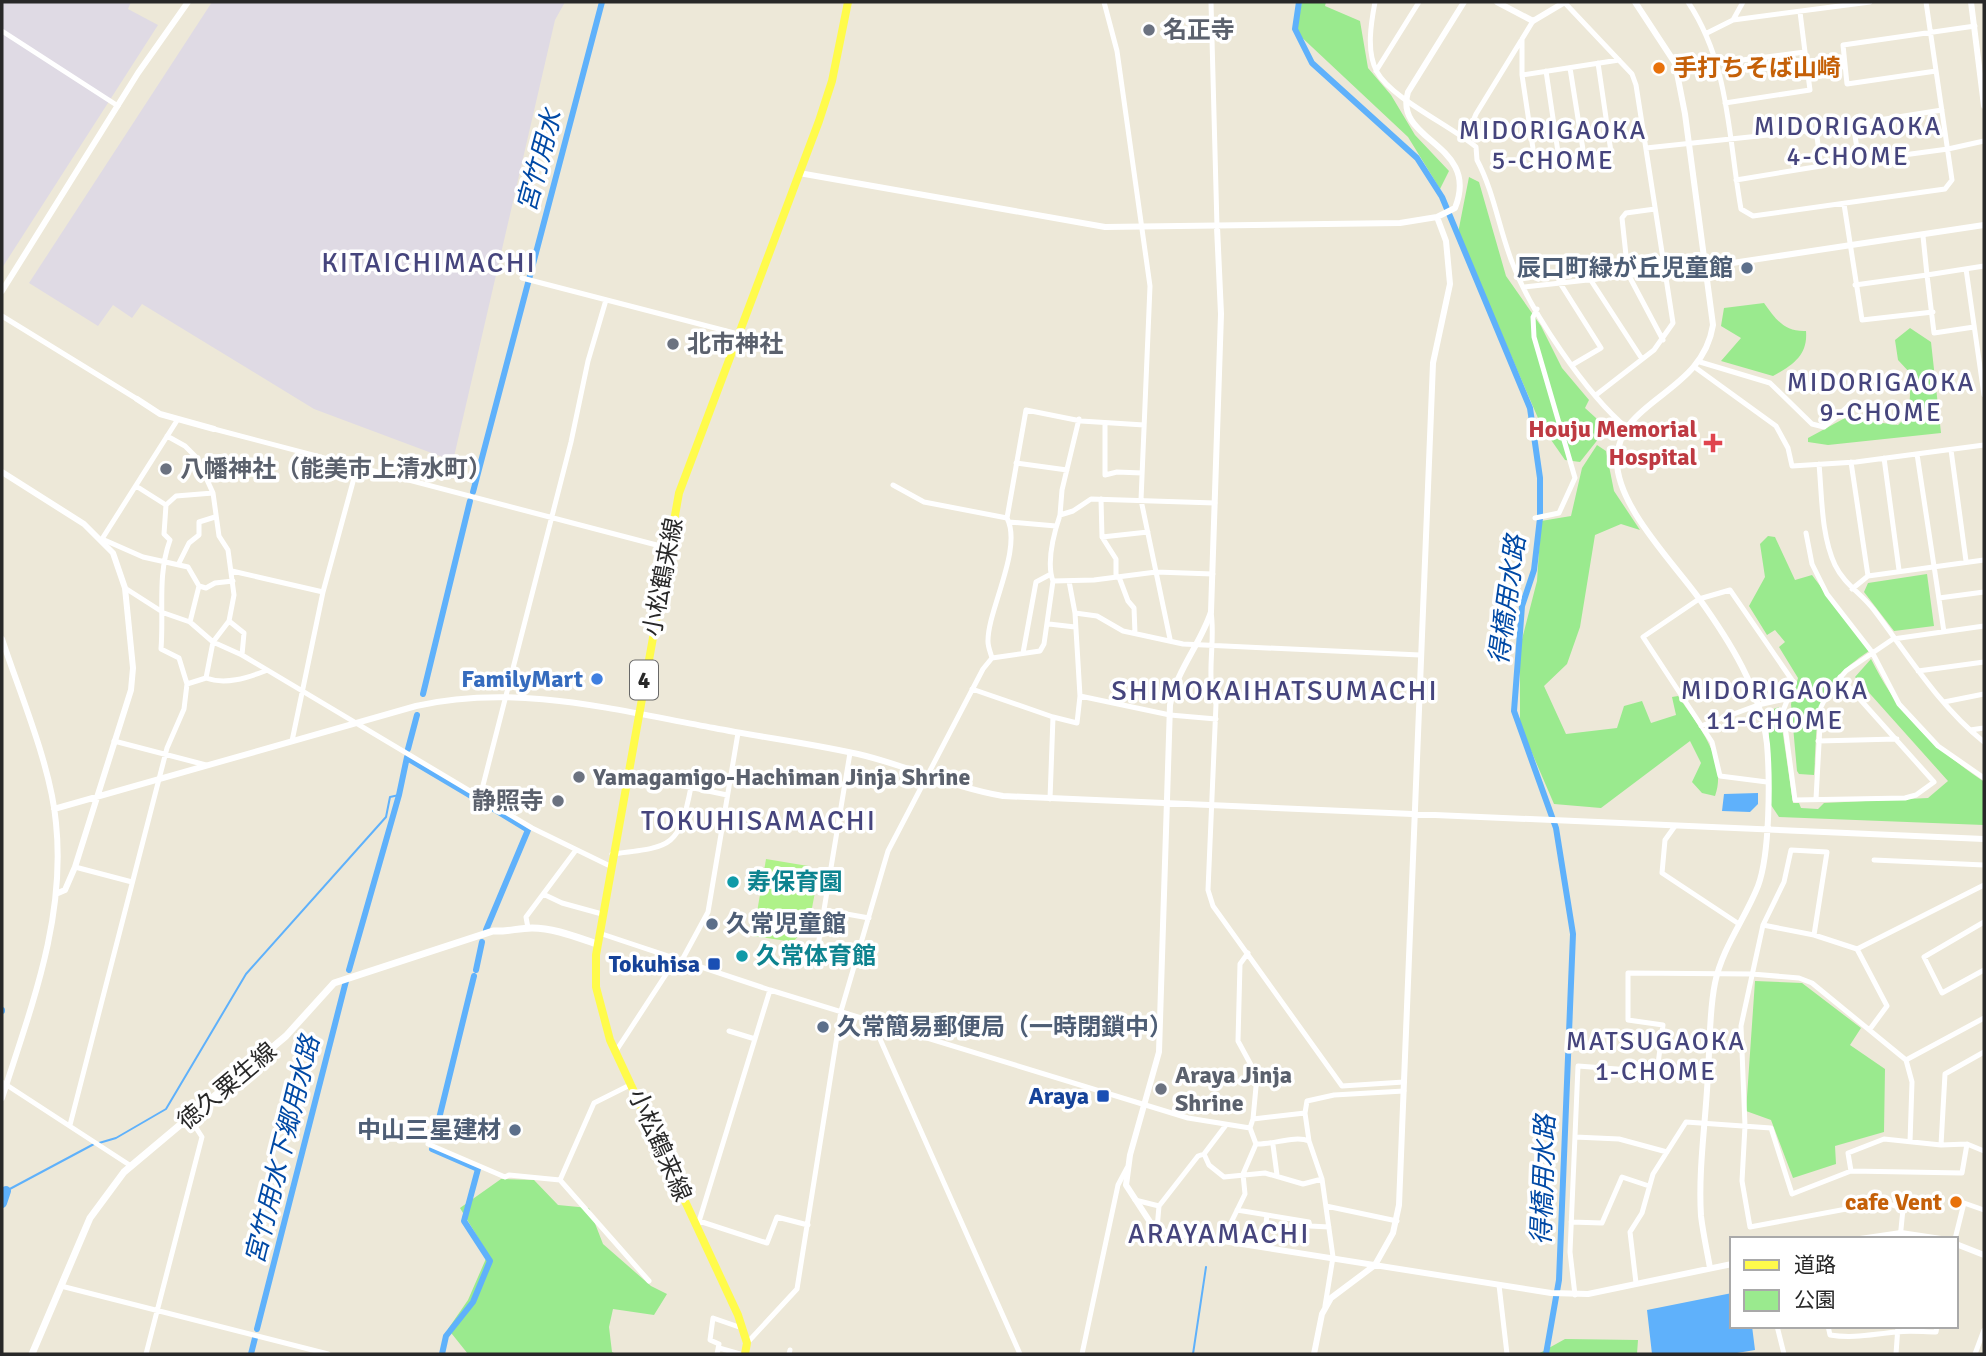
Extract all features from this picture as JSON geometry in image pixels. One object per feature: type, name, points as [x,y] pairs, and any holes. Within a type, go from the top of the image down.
[{"type":"main road","name":"小松鶴来線","points":[[742,1354],[747,1343],[744,1328],[616,1051],[596,987],[597,944],[679,493],[832,81],[848,2]]},
{"type":"main road","name":"徳久粟生線","points":[[32,1354],[90,1218],[114,1181],[286,1036],[321,996],[343,979],[493,930],[511,933],[528,928],[550,929],[597,944]]},
{"type":"street","points":[[2,291],[118,106],[188,2]]},
{"type":"street","points":[[1104,2],[1117,51],[1144,229],[1150,297],[1141,500],[1170,639]]},
{"type":"street","points":[[1211,2],[1221,314],[1211,612],[1214,646],[1211,692],[1216,704],[1216,719],[1209,806],[1208,890],[1213,906],[1342,1086],[1404,1083]]},
{"type":"street","points":[[1375,2],[1371,39],[1376,71],[1406,99],[1476,147],[1477,160],[1512,264],[1572,365],[1609,413],[1627,428]]},
{"type":"street","points":[[1376,71],[1419,2]]},
{"type":"street","points":[[799,173],[1105,227],[1144,229],[1412,222],[1441,215],[1455,208],[1460,185],[1457,167],[1405,113],[1406,99],[1464,2]]},
{"type":"street","points":[[1497,2],[1533,21]]},
{"type":"street","points":[[1465,138],[1476,114],[1533,21],[1564,2],[1619,60],[1636,85],[1673,323],[1663,340],[1596,396]]},
{"type":"street","points":[[1635,2],[1675,63],[1689,144],[1713,325],[1698,365],[1641,412],[1627,428],[1617,459],[1623,491],[1699,599],[1744,673],[1758,705],[1767,744],[1766,830],[1762,875],[1717,975],[1708,1076],[1701,1213],[1710,1268]]},
{"type":"street","points":[[1689,2],[1707,33],[1718,63],[1741,209],[1753,216],[1945,190],[1952,180],[1926,2]]},
{"type":"street","points":[[1733,20],[1743,2]]},
{"type":"street","points":[[1707,33],[1733,20],[1800,12],[1832,4],[1870,2]]},
{"type":"street","points":[[1971,2],[1981,62],[1984,106]]},
{"type":"street","points":[[1725,103],[1810,90],[1800,12]]},
{"type":"street","points":[[1936,71],[1847,84],[1843,45],[1975,26]]},
{"type":"street","points":[[2,31],[118,106]]},
{"type":"street","points":[[1521,39],[1522,75],[1535,162],[1611,152],[1598,63]]},
{"type":"street","points":[[1718,63],[1805,52]]},
{"type":"street","points":[[1522,75],[1619,60]]},
{"type":"street","points":[[1570,68],[1584,156]]},
{"type":"street","points":[[1546,71],[1559,159]]},
{"type":"street","points":[[1646,148],[1816,130],[1942,110]]},
{"type":"street","points":[[1853,123],[1859,161],[1948,149],[1984,141]]},
{"type":"street","points":[[1736,180],[1821,166],[1816,130]]},
{"type":"street","points":[[1844,204],[1862,320],[1933,312]]},
{"type":"street","points":[[1655,209],[1626,213],[1622,218],[1628,274],[1663,340]]},
{"type":"street","points":[[1325,1308],[1342,1288],[1375,1265],[1386,1248],[1397,1221],[1434,348],[1450,295],[1441,215]]},
{"type":"street","points":[[1524,286],[1706,267],[1810,249],[1850,247],[1984,225]]},
{"type":"street","points":[[1923,236],[1934,333],[1974,327]]},
{"type":"street","points":[[1855,285],[1984,266]]},
{"type":"street","points":[[1966,269],[1984,395]]},
{"type":"street","points":[[522,278],[738,334]]},
{"type":"street","points":[[1590,279],[1642,359]]},
{"type":"street","points":[[1560,283],[1601,348],[1572,365]]},
{"type":"street","points":[[480,797],[588,361],[606,300]]},
{"type":"street","points":[[1535,518],[1559,513],[1575,478],[1534,337],[1533,317],[1537,309]]},
{"type":"street","points":[[2,316],[160,414],[668,548]]},
{"type":"street","points":[[1698,365],[1770,383],[1812,424],[1824,427],[1851,404]]},
{"type":"street","points":[[1698,365],[1776,426],[1788,448],[1792,466],[1851,462],[1984,445]]},
{"type":"street","points":[[747,1343],[797,1289],[841,1011],[888,851],[925,776],[992,658],[988,642],[1005,572],[1008,520],[1026,410],[1105,423],[1144,425]]},
{"type":"street","points":[[102,540],[178,419]]},
{"type":"street","points":[[992,658],[1040,651],[1049,624],[1056,526],[1079,419]]},
{"type":"street","points":[[1105,423],[1105,475],[1125,471],[1142,473]]},
{"type":"street","points":[[167,436],[186,446],[197,458],[213,493],[219,536],[228,550],[232,571],[234,596],[229,621],[213,642],[206,678]]},
{"type":"street","points":[[1951,450],[1966,561]]},
{"type":"street","points":[[1917,454],[1944,632]]},
{"type":"street","points":[[1884,458],[1899,570]]},
{"type":"street","points":[[1851,462],[1868,576]]},
{"type":"street","points":[[1016,463],[1067,470]]},
{"type":"street","points":[[1819,464],[1829,545],[1835,566],[1852,589],[1872,607],[1893,639],[1944,702],[1984,742]]},
{"type":"street","points":[[292,741],[304,694],[323,592],[356,467]]},
{"type":"street","points":[[2,472],[84,524],[102,540],[117,561],[125,588],[133,675],[131,690],[75,867],[65,890],[58,892]]},
{"type":"street","points":[[893,485],[924,502],[1008,520],[1056,526]]},
{"type":"street","points":[[136,486],[166,506]]},
{"type":"street","points":[[70,1125],[165,753],[184,709],[187,684],[183,665],[178,658],[160,649],[164,613],[160,581],[170,540],[164,534],[166,506],[176,496],[213,493]]},
{"type":"street","points":[[1060,515],[1073,511],[1091,499],[1215,503]]},
{"type":"street","points":[[1101,499],[1102,537],[1116,559],[1118,577],[1128,601],[1134,608],[1135,633]]},
{"type":"street","points":[[179,564],[189,543],[199,535],[199,522],[215,517]]},
{"type":"street","points":[[1102,537],[1148,532]]},
{"type":"street","points":[[1807,533],[1806,546],[1827,594],[1872,652],[1899,704],[1938,746],[1984,778]]},
{"type":"street","points":[[102,540],[179,564],[196,576],[194,579],[200,586],[206,588],[215,583],[233,581]]},
{"type":"street","points":[[1852,589],[1868,576],[1984,560]]},
{"type":"street","points":[[232,571],[323,592]]},
{"type":"street","points":[[1054,581],[1156,572],[1213,574]]},
{"type":"street","points":[[1023,653],[1036,582],[1051,574]]},
{"type":"street","points":[[972,689],[1077,723],[1081,675],[1069,581]]},
{"type":"street","points":[[190,622],[200,586]]},
{"type":"street","points":[[125,588],[164,613],[190,622],[213,642],[242,655],[480,797],[610,866]]},
{"type":"street","points":[[1767,782],[1720,776],[1717,752],[1643,637],[1699,599],[1730,590],[1794,683],[1783,711],[1795,800],[1905,797],[1922,791],[1934,782],[1840,677]]},
{"type":"street","points":[[1939,598],[1984,592]]},
{"type":"street","points":[[1082,1354],[1118,1185],[1127,1168],[1159,1052],[1170,715],[1177,679],[1197,645],[1211,612]]},
{"type":"street","points":[[1075,613],[1097,616],[1123,631],[1170,639],[1171,642],[1420,655]]},
{"type":"street","points":[[229,621],[244,633],[242,655]]},
{"type":"street","points":[[1049,624],[1075,627]]},
{"type":"street","points":[[1816,799],[1821,707],[1840,677],[1893,639],[1984,626]]},
{"type":"street","points":[[2,639],[54,809],[58,892],[45,960],[4,1083],[2,1098]]},
{"type":"street","points":[[1918,671],[1984,662]]},
{"type":"street","points":[[187,684],[206,678],[215,681],[244,680],[265,671]]},
{"type":"street","points":[[1944,702],[1984,694]]},
{"type":"street","points":[[54,809],[447,699],[506,695],[637,714],[850,753],[981,792],[1050,799],[1984,839]]},
{"type":"street","points":[[1080,696],[1170,715],[1216,719]]},
{"type":"street","points":[[1702,726],[1758,705],[1786,699]]},
{"type":"street","points":[[1050,799],[1053,717]]},
{"type":"street","points":[[1970,730],[1984,728]]},
{"type":"street","points":[[616,1051],[708,912],[738,733]]},
{"type":"street","points":[[1818,741],[1897,739]]},
{"type":"street","points":[[114,741],[208,766]]},
{"type":"street","points":[[850,753],[817,952],[858,959]]},
{"type":"street","points":[[627,774],[727,795]]},
{"type":"street","points":[[612,854],[651,850],[672,842],[684,824],[691,787]]},
{"type":"street","points":[[1675,826],[1665,840],[1662,873],[1739,924]]},
{"type":"street","points":[[528,928],[526,917],[576,850]]},
{"type":"street","points":[[1814,935],[1827,852],[1791,850],[1784,882],[1763,925],[1741,1026],[1745,1126],[1742,1181],[1751,1227],[1884,1202],[1903,1209],[1900,1236]]},
{"type":"street","points":[[1874,860],[1984,865]]},
{"type":"street","points":[[75,867],[132,882]]},
{"type":"street","points":[[1857,950],[1984,885]]},
{"type":"street","points":[[543,894],[562,904],[601,914]]},
{"type":"street","points":[[824,910],[869,918]]},
{"type":"street","points":[[1984,922],[1924,957],[1942,993],[1984,970]]},
{"type":"street","points":[[1763,925],[1814,935],[1857,950],[1887,1006],[1870,1029]]},
{"type":"street","points":[[599,933],[770,990],[1188,1118],[1250,1128]]},
{"type":"street","points":[[1222,1241],[1245,1194],[1243,1174],[1256,1144],[1250,1128],[1257,1076],[1238,1041],[1240,964],[1248,953]]},
{"type":"street","points":[[1657,1072],[1663,1025],[1628,1020],[1628,973],[1666,971],[1799,978],[1812,983],[1906,1060],[1912,1082],[1910,1142]]},
{"type":"street","points":[[770,990],[698,1225],[767,1243],[777,1217],[808,1225]]},
{"type":"street","points":[[1906,1060],[1984,1018]]},
{"type":"street","points":[[872,1021],[1020,1354]]},
{"type":"street","points":[[730,1031],[755,1039]]},
{"type":"street","points":[[1941,1145],[1945,1074],[1984,1052]]},
{"type":"street","points":[[1575,1295],[1570,1252],[1578,1066],[1708,1076]]},
{"type":"street","points":[[4,1083],[131,1166]]},
{"type":"street","points":[[560,1180],[594,1103],[633,1084]]},
{"type":"street","points":[[1314,1354],[1333,1257],[1322,1179],[1309,1141],[1304,1113],[1307,1101],[1404,1091]]},
{"type":"street","points":[[1253,1119],[1267,1115],[1304,1113]]},
{"type":"street","points":[[146,1354],[202,1137],[189,1117]]},
{"type":"street","points":[[1636,1283],[1630,1232],[1642,1213],[1653,1174],[1686,1122],[1772,1128],[1792,1194],[1851,1171],[1962,1173],[1967,1144]]},
{"type":"street","points":[[1157,1229],[1159,1206],[1226,1125]]},
{"type":"street","points":[[1575,1137],[1619,1139],[1667,1152]]},
{"type":"street","points":[[1256,1144],[1273,1145],[1302,1138],[1309,1141]]},
{"type":"street","points":[[1851,1171],[1848,1153],[1884,1139],[1941,1145],[1967,1144],[1984,1151]]},
{"type":"street","points":[[428,1144],[505,1177],[509,1175],[560,1180],[649,1281]]},
{"type":"street","points":[[1273,1145],[1277,1175]]},
{"type":"street","points":[[1203,1154],[1216,1173],[1224,1177],[1243,1174],[1277,1175],[1303,1184],[1322,1179]]},
{"type":"street","points":[[1127,1168],[1126,1185],[1133,1199],[1157,1229],[1222,1241],[1565,1295],[1730,1264]]},
{"type":"street","points":[[1571,1222],[1602,1223],[1622,1177],[1649,1186]]},
{"type":"street","points":[[1133,1199],[1159,1206]]},
{"type":"street","points":[[1956,1237],[1964,1203],[1984,1210]]},
{"type":"street","points":[[1326,1206],[1397,1221]]},
{"type":"street","points":[[1237,1210],[1309,1222],[1310,1226],[1329,1227]]},
{"type":"street","points":[[1264,1247],[1267,1215]]},
{"type":"street","points":[[1958,1245],[1984,1255]]},
{"type":"street","points":[[1499,1285],[1507,1354]]},
{"type":"street","points":[[61,1286],[328,1354]]},
{"type":"street","points":[[742,1354],[718,1351],[719,1344],[710,1340],[713,1318],[744,1328]]},
{"type":"street","points":[[1778,1328],[1784,1354]]},
{"type":"street","points":[[1828,1328],[1830,1335],[1846,1338],[1867,1338],[1898,1329],[1936,1332],[1937,1328]]},
{"type":"street","points":[[1896,1354],[1898,1329]]},
{"type":"street","points":[[1975,1354],[1984,1330]]},
{"type":"shaded area","points":[[2,2],[131,2],[128,9],[158,25],[2,268]]},
{"type":"shaded area","points":[[212,2],[565,2],[555,20],[453,461],[314,409],[142,304],[132,318],[113,305],[98,326],[29,283]]},
{"type":"green space","points":[[1302,2],[1326,2],[1325,6],[1360,21],[1368,68],[1391,95],[1415,135],[1449,171],[1440,189],[1408,137],[1296,32]]},
{"type":"green space","points":[[1469,177],[1479,182],[1506,276],[1541,326],[1562,368],[1589,400],[1585,408],[1607,428],[1580,462],[1565,460],[1549,437],[1541,439],[1538,418],[1458,233]]},
{"type":"green space","points":[[1764,303],[1782,324],[1806,331],[1802,353],[1787,368],[1773,376],[1721,361],[1741,338],[1721,326],[1724,308]]},
{"type":"green space","points":[[1910,328],[1931,342],[1941,433],[1828,445],[1808,442],[1808,438],[1845,418],[1898,425],[1909,414],[1911,374],[1898,360],[1895,340]]},
{"type":"green space","points":[[1597,445],[1606,451],[1614,491],[1640,530],[1621,524],[1595,535],[1580,627],[1567,664],[1544,686],[1566,734],[1617,728],[1624,706],[1642,701],[1651,723],[1676,715],[1672,697],[1678,696],[1701,730],[1714,756],[1718,783],[1715,796],[1702,793],[1692,782],[1701,763],[1690,741],[1601,808],[1554,804],[1520,725],[1520,647],[1537,581],[1541,521],[1571,516],[1582,468]]},
{"type":"green space","points":[[1768,536],[1775,537],[1795,580],[1812,575],[1869,651],[1836,678],[1821,704],[1814,775],[1799,774],[1797,771],[1791,704],[1798,678],[1779,647],[1785,642],[1775,630],[1767,635],[1749,606],[1765,577],[1760,544]]},
{"type":"green space","points":[[1927,574],[1934,626],[1894,631],[1864,592],[1868,583]]},
{"type":"green space","points":[[1871,659],[1905,714],[1932,742],[1983,781],[1984,825],[1779,817],[1771,805],[1768,711],[1779,707],[1793,803],[1799,803],[1801,808],[1818,809],[1824,803],[1928,798],[1948,781],[1855,677]]},
{"type":"green space","points":[[766,859],[808,866],[818,876],[809,924],[793,942],[753,936]]},
{"type":"green space","points":[[1755,981],[1802,983],[1861,1028],[1850,1045],[1885,1069],[1884,1132],[1835,1146],[1836,1164],[1793,1178],[1771,1120],[1746,1111]]},
{"type":"green space","points":[[501,1179],[534,1180],[558,1205],[589,1208],[603,1244],[651,1286],[667,1294],[654,1315],[613,1309],[609,1327],[612,1352],[616,1354],[468,1354],[448,1329],[468,1300],[488,1254],[460,1208]]},
{"type":"green space","points":[[1565,1339],[1638,1340],[1637,1354],[1538,1354]]},
{"type":"water","points":[[1758,793],[1758,804],[1750,812],[1722,811],[1724,794]]},
{"type":"water","points":[[1730,1293],[1730,1328],[1752,1328],[1755,1350],[1731,1354],[1652,1354],[1647,1310]]},
{"type":"waterway","name":"宮竹用水","points":[[473,492],[602,2]]},
{"type":"waterway","name":"得橋用水路","points":[[1299,2],[1295,29],[1312,63],[1417,158],[1442,197],[1530,408],[1540,478],[1540,518],[1534,570],[1522,606],[1514,711],[1556,828],[1573,934],[1559,1280],[1546,1354]]},
{"type":"waterway","name":"宮竹用水下郷用水路","points":[[423,694],[470,501]]},
{"type":"waterway","name":"宮竹用水下郷用水路","points":[[408,749],[417,715]]},
{"type":"waterway","name":"宮竹用水下郷用水路","points":[[349,970],[399,795],[407,757]]},
{"type":"waterway","points":[[407,758],[471,796]]},
{"type":"waterway","points":[[99,1143],[116,1138],[166,1109],[246,974],[386,817],[390,797],[399,795]]},
{"type":"waterway","points":[[479,800],[528,830],[486,930]]},
{"type":"waterway","points":[[476,970],[482,942]]},
{"type":"waterway","points":[[434,1139],[474,976]]},
{"type":"waterway","name":"宮竹用水下郷用水路","points":[[257,1329],[346,981]]},
{"type":"waterway","points":[[6,1191],[94,1144]]},
{"type":"waterway","points":[[432,1149],[478,1169],[464,1221],[490,1261],[473,1302],[446,1336],[442,1354]]},
{"type":"waterway","points":[[2,1203],[6,1191]]},
{"type":"waterway","points":[[1193,1354],[1206,1267]]},
{"type":"waterway","name":"宮竹用水下郷用水路","points":[[251,1354],[255,1338]]},
{"type":"place","name":"名正寺","points":[[1149,30]]},
{"type":"place","name":"手打ちそば山崎","points":[[1659,68]]},
{"type":"place","name":"辰口町緑が丘児童館","points":[[1747,268]]},
{"type":"place","name":"北市神社","points":[[673,344]]},
{"type":"place","name":"Houju Memorial Hospital","points":[[1713,443]]},
{"type":"place","name":"八幡神社（能美市上清水町）","points":[[166,469]]},
{"type":"place","name":"FamilyMart","points":[[597,679]]},
{"type":"place","name":"Yamagamigo-Hachiman Jinja Shrine","points":[[579,777]]},
{"type":"place","name":"静照寺","points":[[558,801]]},
{"type":"place","name":"寿保育園","points":[[733,882]]},
{"type":"place","name":"久常児童館","points":[[712,924]]},
{"type":"place","name":"久常体育館","points":[[742,956]]},
{"type":"place","name":"Tokuhisa","points":[[714,964]]},
{"type":"place","name":"久常簡易郵便局（一時閉鎖中）","points":[[823,1027]]},
{"type":"place","name":"Araya Jinja Shrine","points":[[1161,1089]]},
{"type":"place","name":"Araya","points":[[1103,1096]]},
{"type":"place","name":"中山三星建材","points":[[515,1130]]},
{"type":"place","name":"cafe Vent","points":[[1956,1202]]},
{"type":"district","name":"MIDORIGAOKA 4-CHOME","points":[[1848,142]]},
{"type":"district","name":"MIDORIGAOKA 5-CHOME","points":[[1553,146]]},
{"type":"district","name":"KITAICHIMACHI","points":[[429,263]]},
{"type":"district","name":"MIDORIGAOKA 9-CHOME","points":[[1881,398]]},
{"type":"district","name":"SHIMOKAIHATSUMACHI","points":[[1275,691]]},
{"type":"district","name":"MIDORIGAOKA 11-CHOME","points":[[1775,706]]},
{"type":"district","name":"TOKUHISAMACHI","points":[[759,821]]},
{"type":"district","name":"MATSUGAOKA 1-CHOME","points":[[1656,1057]]},
{"type":"district","name":"ARAYAMACHI","points":[[1219,1234]]}]
